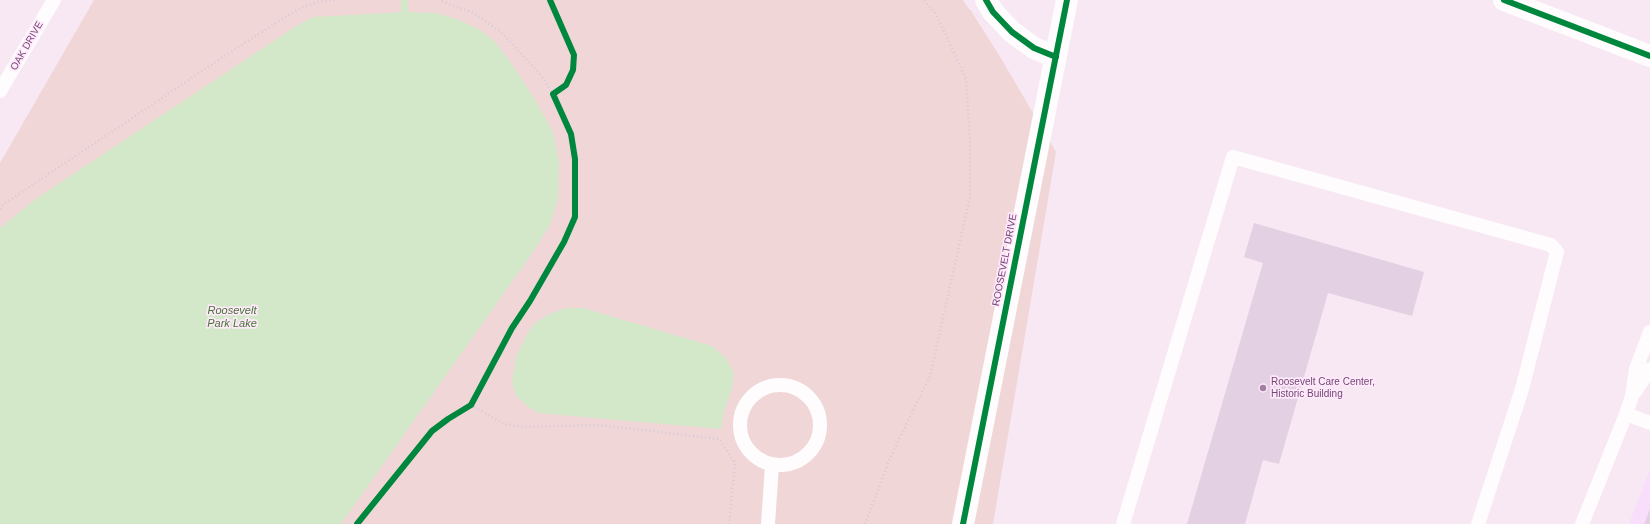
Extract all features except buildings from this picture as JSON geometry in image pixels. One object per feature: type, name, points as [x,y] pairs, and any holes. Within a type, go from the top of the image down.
[{"type":"street","points":[[986,0],[993,12],[1012,32],[1034,48],[1056,57]]},
{"type":"street","name":"ROOSEVELT DRIVE","points":[[963,524],[1067,0]]},
{"type":"street","points":[[1504,0],[1650,56]]},
{"type":"lane","name":"OAK DRIVE","points":[[0,91],[54,0]]},
{"type":"lane","points":[[1124,524],[1233,157],[1551,245],[1557,252],[1522,389],[1478,524]]},
{"type":"lane","points":[[1582,524],[1626,414],[1632,396],[1636,369],[1650,332]]},
{"type":"lane","points":[[1632,396],[1650,369]]},
{"type":"lane","points":[[782,384],[795,387],[811,399],[820,416],[820,430],[816,442],[809,453],[798,461],[786,465],[772,464],[760,460],[749,452],[742,440],[739,427],[741,414],[747,401],[756,392],[768,386],[782,384]]},
{"type":"lane","points":[[1626,414],[1650,423]]},
{"type":"lane","points":[[768,524],[772,464]]},
{"type":"path","points":[[0,208],[300,8],[321,1],[336,0]]},
{"type":"path","points":[[357,524],[432,431],[471,405],[512,328],[530,301],[564,242],[575,217],[575,159],[571,134],[553,94],[540,74],[500,31],[471,12],[439,0]]},
{"type":"path","points":[[550,0],[574,55],[573,70],[566,85],[553,94]]},
{"type":"path","points":[[865,524],[890,458],[930,376],[970,197],[970,141],[966,79],[936,14],[924,0]]},
{"type":"path","points":[[471,405],[504,424],[524,427],[599,425],[719,439],[735,463],[729,524]]},
{"type":"shaded area","points":[[94,0],[963,0],[969,9],[1011,41],[971,11],[999,55],[1056,152],[993,524],[0,524],[0,163]]},
{"type":"shaded area","points":[[1650,469],[1650,524],[1629,524]]},
{"type":"water","name":"Roosevelt Park Lake","points":[[405,12],[436,13],[457,19],[480,30],[495,42],[514,67],[537,103],[553,132],[559,162],[558,198],[550,225],[535,249],[341,524],[0,524],[0,228],[37,198],[301,23],[314,17]]},
{"type":"water","points":[[566,308],[583,308],[712,346],[726,358],[734,373],[732,389],[724,411],[721,429],[538,413],[527,406],[516,396],[512,382],[516,357],[526,336],[534,324],[549,314]]},
{"type":"waterway","points":[[404,0],[405,12]]},
{"type":"cycle path","points":[[357,524],[432,431],[471,405],[512,328],[530,301],[564,242],[575,217],[575,159],[571,134],[553,94],[566,85],[573,70],[574,55],[550,0]]},
{"type":"cycle path","points":[[986,0],[993,12],[1012,32],[1034,48],[1056,57]]},
{"type":"cycle path","points":[[963,524],[1067,0]]},
{"type":"cycle path","points":[[1504,0],[1650,56]]},
{"type":"place","name":"Roosevelt Care Center, Historic Building","points":[[1263,388]]}]
